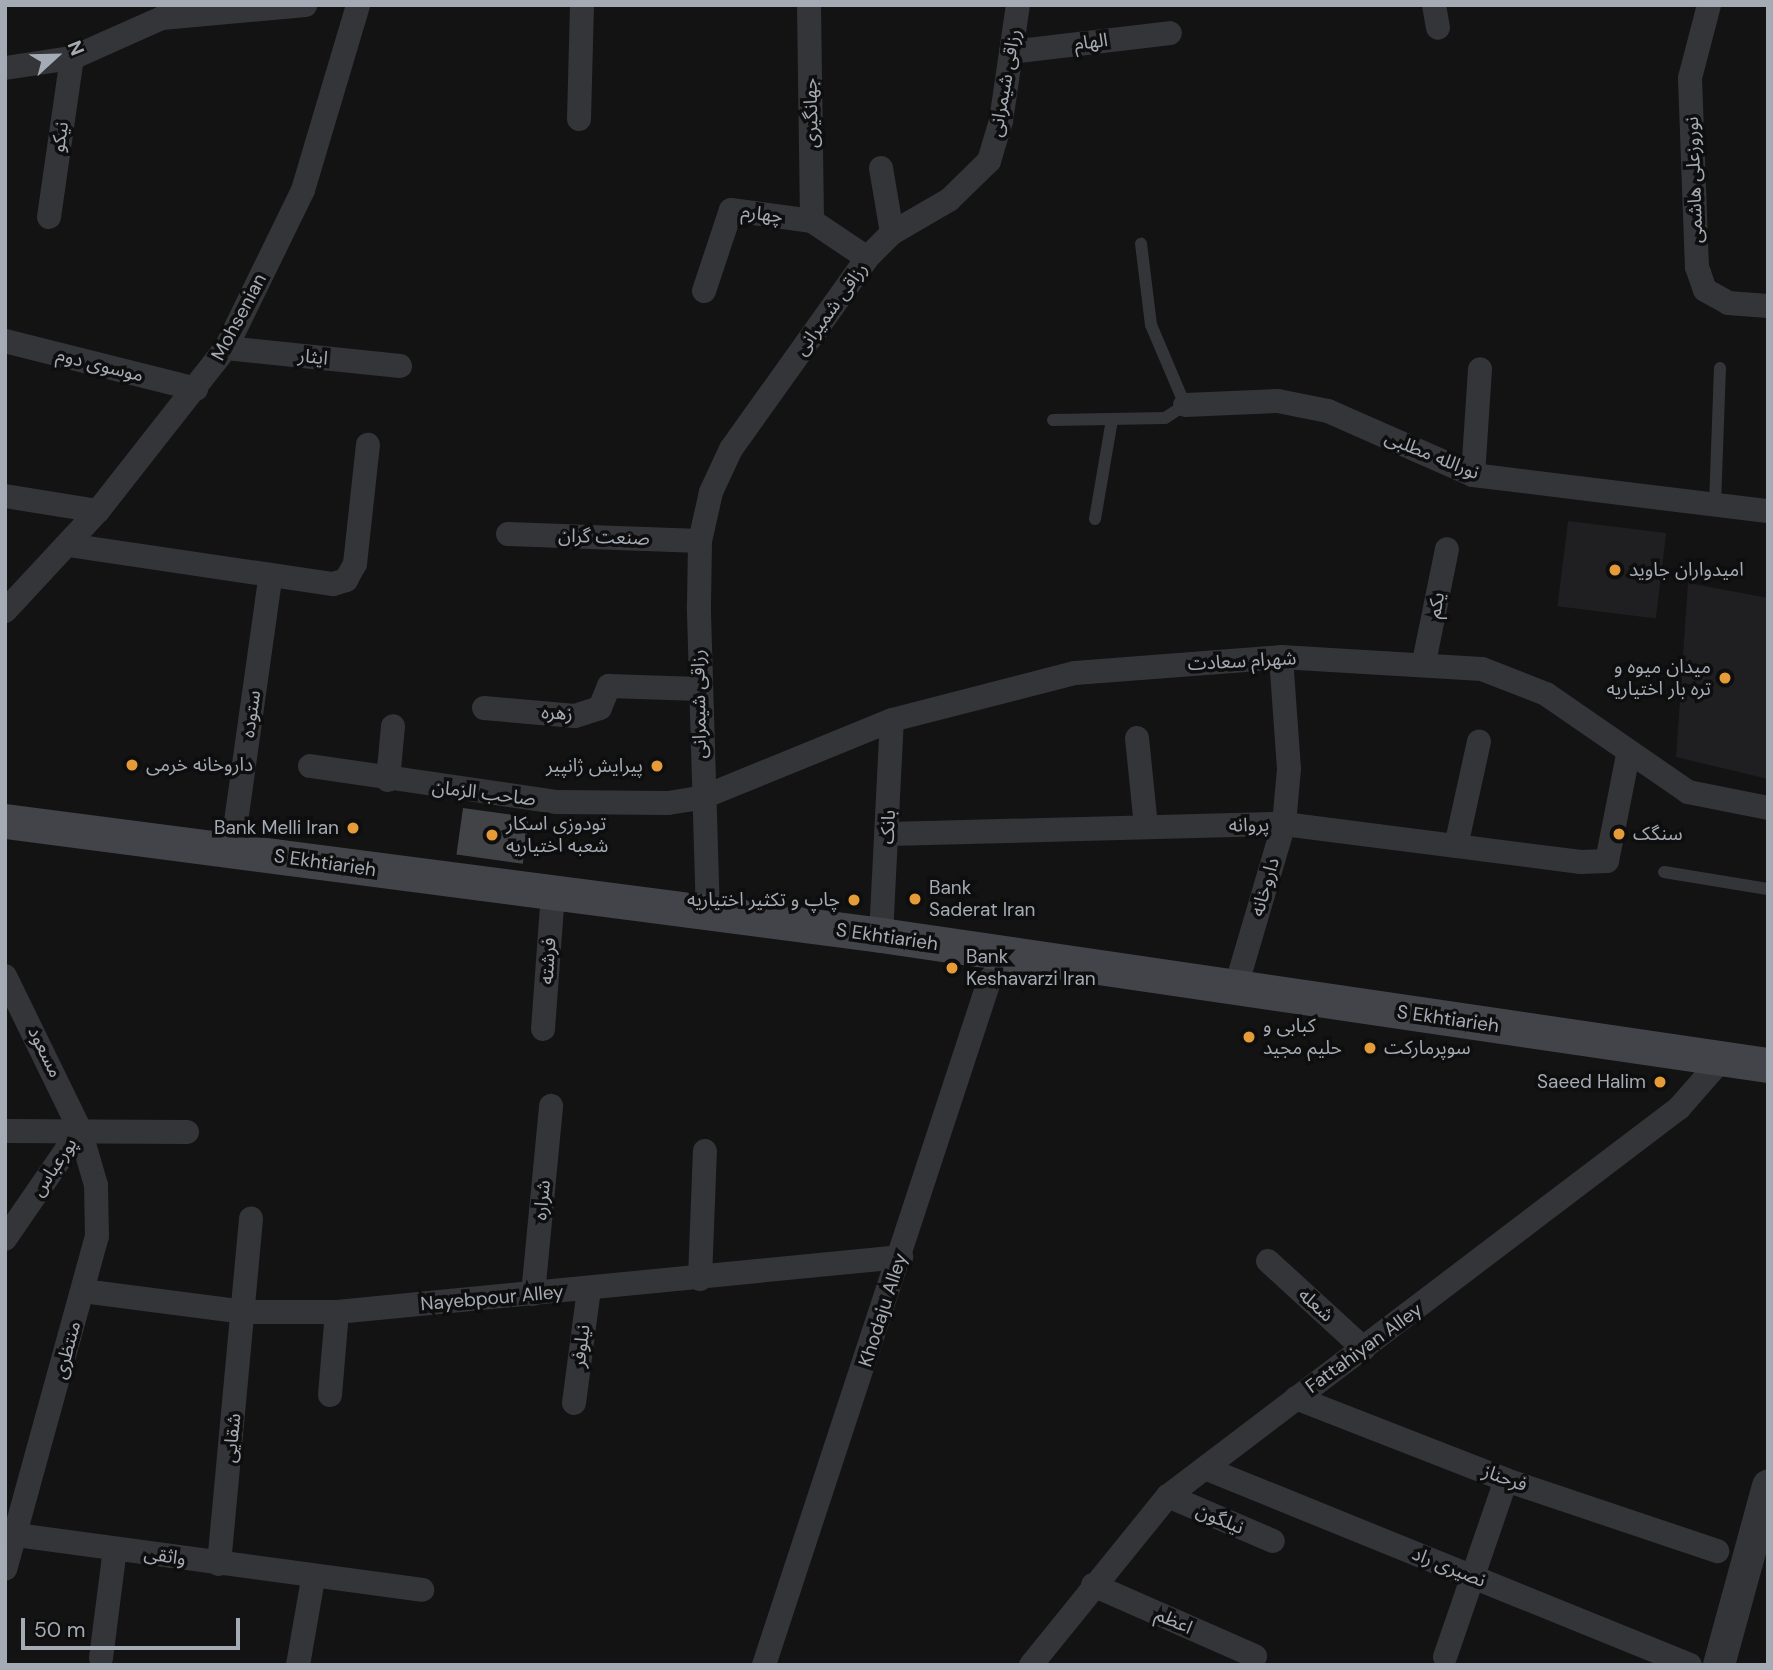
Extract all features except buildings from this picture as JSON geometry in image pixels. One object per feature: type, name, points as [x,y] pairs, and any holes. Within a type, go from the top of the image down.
[{"type":"main road","name":"S Ekhtiarieh","points":[[5,821],[708,916],[881,935],[1236,990],[1768,1065]]},
{"type":"street","points":[[5,68],[72,58],[139,17],[162,18],[305,5]]},
{"type":"street","name":"Mohsenian","points":[[5,611],[98,511],[226,348],[303,190],[358,5]]},
{"type":"street","points":[[579,119],[582,5]]},
{"type":"street","name":"جهانگیری","points":[[809,5],[812,221]]},
{"type":"street","name":"رزاقی شیمرانی","points":[[989,161],[1018,5]]},
{"type":"street","name":"نوروزعلی هاشمی","points":[[1709,5],[1690,78],[1697,267],[1705,290],[1728,303],[1768,306]]},
{"type":"street","name":"الهام","points":[[1011,52],[1170,33]]},
{"type":"street","name":"نیکو","points":[[49,217],[72,58]]},
{"type":"street","name":"رزاقی شمیرانی","points":[[711,492],[731,449],[867,258],[892,233],[949,200],[989,161]]},
{"type":"street","points":[[881,167],[892,233]]},
{"type":"street","name":"چهارم","points":[[704,290],[731,210],[812,221],[867,258]]},
{"type":"street","name":"موسوی دوم","points":[[5,341],[196,389]]},
{"type":"street","name":"ایثار","points":[[226,348],[400,366]]},
{"type":"street","points":[[1473,475],[1480,369]]},
{"type":"street","name":"نورالله مطلبی","points":[[1185,405],[1278,401],[1328,411],[1473,475],[1768,511]]},
{"type":"street","points":[[68,545],[270,579],[333,584],[346,580],[355,564],[368,446]]},
{"type":"street","name":"رزاقی شیمرانی","points":[[708,916],[701,798],[700,541],[711,492]]},
{"type":"street","points":[[5,496],[98,511]]},
{"type":"street","name":"صنعت گران","points":[[508,534],[700,541]]},
{"type":"street","name":"یکم","points":[[1424,662],[1447,549]]},
{"type":"street","name":"ستوده","points":[[232,850],[270,579]]},
{"type":"street","name":"شهرام سعادت","points":[[701,798],[892,720],[1074,673],[1281,657],[1424,662],[1482,669],[1546,694],[1628,755],[1688,792],[1768,808]]},
{"type":"street","name":"داروخانه","points":[[1236,990],[1284,824],[1289,769],[1281,657]]},
{"type":"street","name":"زهره","points":[[484,708],[575,716],[600,708],[609,686],[699,689]]},
{"type":"street","name":"بانک","points":[[881,935],[892,720]]},
{"type":"street","points":[[388,780],[393,726]]},
{"type":"street","points":[[1137,738],[1146,827]]},
{"type":"street","points":[[1456,846],[1479,741]]},
{"type":"street","name":"پروانه","points":[[888,834],[1284,824],[1456,846],[1607,861],[1628,755]]},
{"type":"street","name":"صاحب الزمان","points":[[310,766],[388,780],[557,802],[701,798]]},
{"type":"street","name":"فرشته","points":[[543,1029],[553,894]]},
{"type":"street","name":"Khodaju Alley","points":[[764,1665],[901,1257],[998,954]]},
{"type":"street","name":"مسعود","points":[[5,976],[80,1129]]},
{"type":"street","name":"Fattahiyan Alley","points":[[1031,1665],[1093,1585],[1168,1496],[1679,1108],[1723,1058]]},
{"type":"street","name":"شراره","points":[[533,1294],[551,1106]]},
{"type":"street","points":[[5,1131],[80,1129],[187,1132]]},
{"type":"street","name":"پورعباس","points":[[5,1239],[80,1129]]},
{"type":"street","name":"منتظری","points":[[5,1569],[17,1535],[97,1236],[96,1185],[80,1129]]},
{"type":"street","points":[[700,1279],[705,1151]]},
{"type":"street","name":"شقایی","points":[[219,1564],[251,1218]]},
{"type":"street","name":"Nayebpour Alley","points":[[83,1291],[244,1312],[337,1312],[700,1279],[901,1257]]},
{"type":"street","name":"شعله","points":[[1268,1261],[1364,1349]]},
{"type":"street","name":"نیلوفر","points":[[574,1403],[589,1289]]},
{"type":"street","points":[[330,1395],[337,1312]]},
{"type":"street","name":"فرحناز","points":[[1296,1398],[1506,1480],[1717,1551]]},
{"type":"street","name":"نصیری راد","points":[[1207,1469],[1690,1665]]},
{"type":"street","points":[[1445,1657],[1506,1480]]},
{"type":"street","points":[[1719,1665],[1768,1486]]},
{"type":"street","name":"نیلگون","points":[[1168,1496],[1273,1541]]},
{"type":"street","name":"واثقی","points":[[17,1535],[313,1579],[422,1590]]},
{"type":"street","points":[[101,1658],[115,1549]]},
{"type":"street","points":[[298,1665],[313,1579]]},
{"type":"street","name":"اعظم","points":[[1093,1585],[1255,1656]]},
{"type":"lane","points":[[1053,419],[1165,418],[1185,405],[1151,326],[1141,244]]},
{"type":"lane","points":[[1715,504],[1720,368]]},
{"type":"lane","points":[[1095,519],[1112,420]]},
{"type":"lane","points":[[1664,872],[1768,889]]},
{"type":"shaded area","name":"امیدواران جاوید","points":[[1568,521],[1666,533],[1656,618],[1558,606]]},
{"type":"shaded area","name":"میدان میوه و تره بار اختیاریه","points":[[1688,583],[1768,598],[1768,779],[1676,757]]},
{"type":"place","name":"امیدواران جاوید","points":[[1615,570]]},
{"type":"place","name":"میدان میوه و تره بار اختیاریه","points":[[1725,678]]},
{"type":"place","name":"داروخانه خرمی","points":[[132,765]]},
{"type":"place","name":"پیرایش ژانپیر","points":[[657,766]]},
{"type":"place","name":"Bank Melli Iran","points":[[353,828]]},
{"type":"place","name":"سنگک","points":[[1619,834]]},
{"type":"place","name":"تودوزی اسکار شعبه اختیاریه","points":[[492,835]]},
{"type":"place","name":"Bank Saderat Iran","points":[[915,899]]},
{"type":"place","name":"چاپ و تکثیر اختیاریه","points":[[854,900]]},
{"type":"place","name":"Bank Keshavarzi Iran","points":[[952,968]]},
{"type":"place","name":"کبابی و حلیم مجید","points":[[1249,1037]]},
{"type":"place","name":"سوپرمارکت","points":[[1370,1048]]},
{"type":"place","name":"Saeed Halim","points":[[1660,1082]]}]
